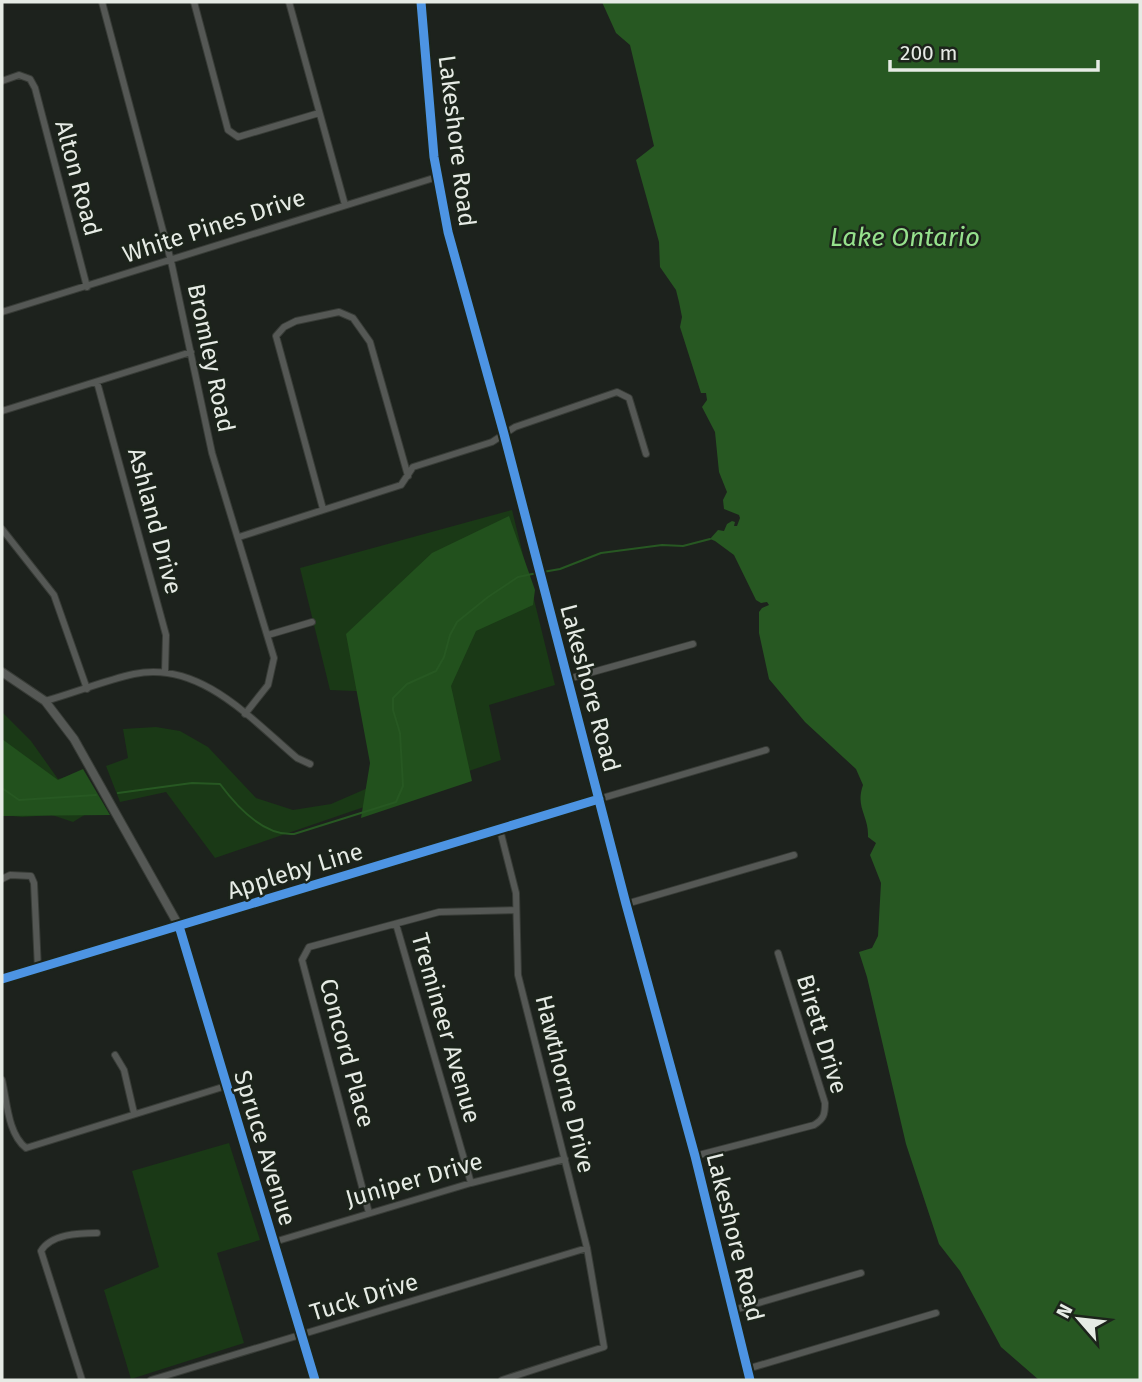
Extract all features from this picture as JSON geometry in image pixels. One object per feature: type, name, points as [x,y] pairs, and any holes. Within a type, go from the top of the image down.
[{"type":"main road","name":"Lakeshore Road","points":[[422,2],[437,177],[448,232],[695,1156],[750,1380]]},
{"type":"main road","name":"Appleby Line","points":[[2,979],[600,799]]},
{"type":"street","name":"Bromley Road","points":[[102,2],[171,261],[212,453],[274,658],[268,685],[245,714]]},
{"type":"street","points":[[194,2],[228,130],[238,136],[319,113]]},
{"type":"street","points":[[289,2],[345,205]]},
{"type":"street","name":"Alton Road","points":[[2,81],[19,75],[30,79],[87,287]]},
{"type":"street","name":"White Pines Drive","points":[[2,311],[437,177]]},
{"type":"street","points":[[323,509],[276,336],[284,327],[296,321],[339,312],[353,318],[370,342],[408,476]]},
{"type":"street","points":[[2,411],[191,352]]},
{"type":"street","name":"Ashland Drive","points":[[97,382],[166,635],[165,672]]},
{"type":"street","points":[[239,537],[401,485],[413,467],[492,442],[515,427],[617,392],[629,398],[646,454]]},
{"type":"street","points":[[2,529],[54,595],[87,689]]},
{"type":"street","points":[[268,635],[312,622]]},
{"type":"street","points":[[568,679],[693,644]]},
{"type":"street","name":"Spruce Avenue","points":[[2,672],[45,701],[74,739],[179,926],[315,1380]]},
{"type":"street","points":[[45,701],[135,673],[165,672],[195,680],[220,694],[297,758],[310,764]]},
{"type":"street","points":[[600,799],[766,750]]},
{"type":"street","name":"Hawthorne Drive","points":[[500,830],[515,885],[518,975],[587,1248],[604,1347],[525,1377]]},
{"type":"street","points":[[626,904],[794,855]]},
{"type":"street","points":[[2,879],[10,875],[31,876],[34,883],[38,969]]},
{"type":"street","name":"Concord Place","points":[[369,1213],[302,961],[309,947],[439,912],[516,910]]},
{"type":"street","name":"Tremineer Avenue","points":[[396,924],[471,1183]]},
{"type":"street","name":"Birett Drive","points":[[695,1156],[814,1125],[825,1115],[825,1103],[778,953]]},
{"type":"street","points":[[114,1055],[124,1070],[134,1113]]},
{"type":"street","points":[[2,1080],[14,1133],[18,1142],[26,1148],[226,1086]]},
{"type":"street","name":"Juniper Drive","points":[[274,1242],[471,1183],[565,1159]]},
{"type":"street","points":[[82,1380],[41,1251],[53,1239],[97,1233]]},
{"type":"street","name":"Tuck Drive","points":[[151,1380],[587,1248]]},
{"type":"street","points":[[734,1310],[861,1273]]},
{"type":"street","points":[[747,1368],[936,1313]]},
{"type":"street","points":[[502,1380],[525,1377]]},
{"type":"shaded area","points":[[512,510],[555,685],[489,705],[501,760],[215,858],[166,792],[120,802],[106,766],[128,758],[123,729],[156,727],[180,731],[208,747],[256,798],[293,810],[331,804],[384,781],[379,692],[330,690],[300,568]]},
{"type":"shaded area","points":[[509,516],[535,590],[533,605],[476,631],[451,686],[472,781],[361,818],[370,763],[346,634],[432,553]]},
{"type":"shaded area","points":[[2,712],[31,741],[58,779],[80,773],[101,805],[73,822],[52,815],[2,815]]},
{"type":"shaded area","points":[[2,739],[58,780],[83,769],[110,815],[2,816]]},
{"type":"shaded area","points":[[229,1143],[260,1240],[217,1253],[244,1343],[131,1379],[104,1290],[159,1267],[132,1171]]},
{"type":"water","name":"Lake Ontario","points":[[602,2],[1140,2],[1140,1380],[1039,1380],[1001,1347],[960,1271],[939,1244],[906,1144],[859,952],[872,948],[878,936],[881,883],[870,855],[876,843],[868,837],[867,823],[861,806],[863,785],[856,769],[805,722],[769,679],[759,633],[759,612],[769,605],[756,600],[734,555],[710,539],[718,530],[724,531],[732,521],[735,522],[734,526],[737,526],[740,518],[739,515],[724,509],[723,500],[727,492],[719,472],[715,432],[702,407],[707,400],[706,393],[701,393],[680,327],[682,317],[676,290],[660,267],[659,242],[636,160],[654,146],[630,45],[616,33]]},
{"type":"waterway","points":[[543,572],[560,569],[601,553],[662,545],[683,546],[710,539]]},
{"type":"waterway","points":[[118,793],[192,783],[220,784],[234,802],[261,825],[294,834],[396,802],[403,786],[400,733],[393,710],[393,698],[407,684],[436,671],[457,622],[518,577],[537,573]]},
{"type":"waterway","points":[[2,788],[19,800],[96,795]]},
{"type":"cycle path","points":[[421,2],[434,157],[448,232],[695,1156],[750,1380]]},
{"type":"cycle path","points":[[2,979],[599,799]]},
{"type":"cycle path","points":[[179,926],[315,1380]]}]
